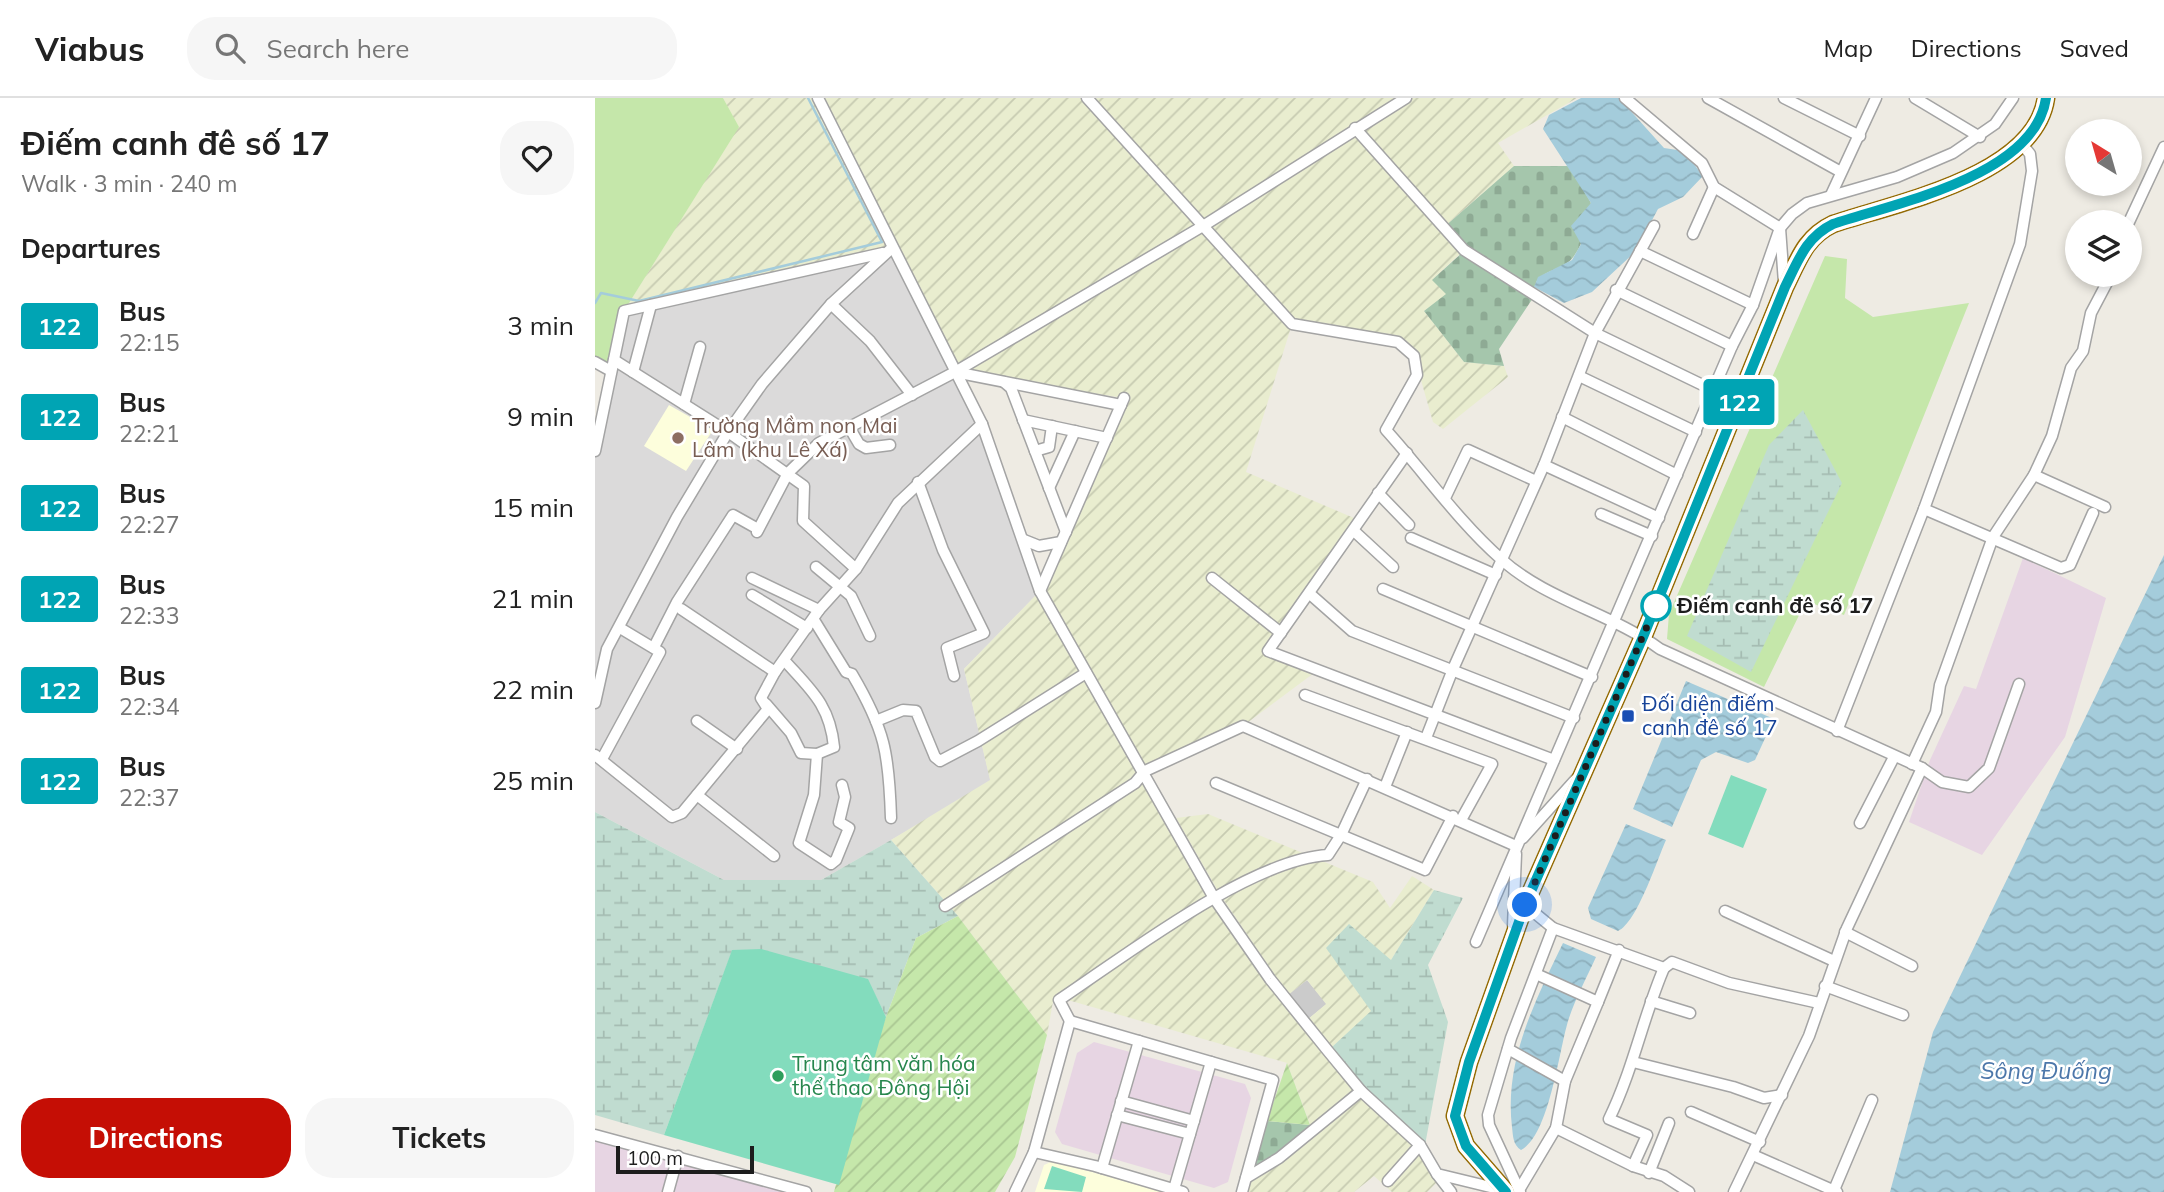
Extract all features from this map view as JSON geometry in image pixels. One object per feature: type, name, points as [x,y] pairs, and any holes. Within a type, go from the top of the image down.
[{"type":"main road","points":[[1512,1191],[1466,1146],[1455,1116],[1469,1062],[1525,905],[1643,637],[1785,287],[1806,244],[1817,232],[1976,175],[2021,143],[2037,120],[2046,98]]},
{"type":"street","points":[[818,98],[888,250],[982,424],[1040,591],[1145,771],[1214,898],[1270,979],[1361,1091],[1420,1145],[1451,1192]]},
{"type":"street","points":[[1087,98],[1292,324],[1398,342],[1414,356],[1417,375],[1386,430],[1501,560],[1538,586],[1615,622],[1660,649],[1917,766],[1942,782],[1969,787],[1989,768],[2019,684]]},
{"type":"street","points":[[654,647],[677,602],[733,515],[757,531],[788,473],[818,443],[955,372],[1203,226],[1406,98]]},
{"type":"street","points":[[1625,98],[1702,163],[1714,187],[1780,228]]},
{"type":"street","points":[[1708,98],[1841,172]]},
{"type":"street","points":[[1784,98],[1860,136]]},
{"type":"street","points":[[1831,195],[1876,98]]},
{"type":"street","points":[[1915,98],[1980,137]]},
{"type":"street","points":[[1476,942],[1732,346],[1753,305],[1780,228],[1799,208],[1831,195],[1897,177],[1943,158],[1980,137],[1995,124],[2012,98]]},
{"type":"street","points":[[1355,128],[1464,250],[1595,333],[1713,390]]},
{"type":"street","points":[[1837,731],[1924,509],[2020,244],[2032,171],[2030,154],[2021,143]]},
{"type":"street","points":[[2135,210],[2164,147]]},
{"type":"street","points":[[1693,234],[1714,187]]},
{"type":"street","points":[[1426,738],[1453,669],[1544,465],[1595,333],[1616,290],[1654,226]]},
{"type":"street","points":[[1780,228],[1785,287]]},
{"type":"street","points":[[595,703],[607,649],[677,517],[728,432],[762,384],[831,304],[888,250]]},
{"type":"street","points":[[595,451],[598,423],[624,311],[888,250]]},
{"type":"street","points":[[1640,251],[1753,305]]},
{"type":"street","points":[[1734,1192],[1809,1035],[1845,932],[1917,766],[1936,712],[1940,685],[1993,537],[2034,475],[2052,436],[2071,368],[2083,351],[2091,313],[2105,287]]},
{"type":"street","points":[[1616,290],[1732,346]]},
{"type":"street","points":[[831,304],[870,341],[912,394]]},
{"type":"street","points":[[633,372],[651,305]]},
{"type":"street","points":[[684,404],[700,347]]},
{"type":"street","points":[[614,360],[728,432],[804,486],[803,521],[856,569]]},
{"type":"street","points":[[595,362],[611,371]]},
{"type":"street","points":[[955,372],[1122,402],[1040,591]]},
{"type":"street","points":[[1579,376],[1696,432]]},
{"type":"street","points":[[1004,382],[1011,388],[1066,532]]},
{"type":"street","points":[[1562,417],[1677,475]]},
{"type":"street","points":[[1023,421],[1107,438]]},
{"type":"street","points":[[761,698],[775,672],[820,610],[856,569],[898,503],[982,424]]},
{"type":"street","points":[[1049,447],[1052,426]]},
{"type":"street","points":[[849,427],[859,444],[866,449],[890,445]]},
{"type":"street","points":[[1049,488],[1075,431]]},
{"type":"street","points":[[1035,451],[1049,447],[1063,456]]},
{"type":"street","points":[[1445,498],[1468,450],[1536,481]]},
{"type":"street","points":[[1407,453],[1310,594],[1269,646],[1270,652],[1436,713],[1555,761]]},
{"type":"street","points":[[1544,465],[1659,519]]},
{"type":"street","points":[[2034,475],[2105,507]]},
{"type":"street","points":[[918,482],[943,550],[984,633],[947,648],[954,676]]},
{"type":"street","points":[[1378,493],[1409,524]]},
{"type":"street","points":[[1924,509],[2061,568],[2070,565],[2093,513]]},
{"type":"street","points":[[1601,514],[1652,536]]},
{"type":"street","points":[[1354,531],[1393,567]]},
{"type":"street","points":[[1411,538],[1496,575]]},
{"type":"street","points":[[1024,540],[1039,545],[1061,542]]},
{"type":"street","points":[[816,568],[852,596],[870,636]]},
{"type":"street","points":[[752,578],[820,610]]},
{"type":"street","points":[[1212,578],[1281,633]]},
{"type":"street","points":[[1383,589],[1592,677]]},
{"type":"street","points":[[1310,594],[1352,631],[1574,718]]},
{"type":"street","points":[[752,595],[810,624],[846,672],[852,674],[886,744],[891,818]]},
{"type":"street","points":[[681,609],[775,672]]},
{"type":"street","points":[[619,628],[660,652],[598,757],[672,817],[682,813],[768,709],[761,698]]},
{"type":"street","points":[[761,698],[791,733],[801,753],[817,754],[834,747],[831,720],[817,695],[784,660]]},
{"type":"street","points":[[876,721],[903,710],[916,711],[935,757],[940,761],[978,741],[1086,673]]},
{"type":"street","points":[[1216,782],[1425,870],[1492,764],[1305,695]]},
{"type":"street","points":[[697,721],[737,749]]},
{"type":"street","points":[[944,906],[1135,783],[1145,771],[1243,726],[1516,846]]},
{"type":"street","points":[[1385,787],[1407,732]]},
{"type":"street","points":[[817,754],[814,795],[799,843],[831,864],[836,860],[849,828],[839,822],[845,797],[842,785]]},
{"type":"street","points":[[1860,824],[1895,757]]},
{"type":"street","points":[[1513,940],[1516,846],[1585,769]]},
{"type":"street","points":[[1015,1192],[1034,1152],[1070,1021],[1059,1000],[1214,898],[1305,856],[1328,855],[1341,835],[1367,779]]},
{"type":"street","points":[[697,795],[774,856]]},
{"type":"street","points":[[1525,905],[1553,928],[1664,968]]},
{"type":"street","points":[[1725,912],[1834,961]]},
{"type":"street","points":[[1512,1191],[1488,1115],[1508,1049],[1553,928]]},
{"type":"street","points":[[1845,932],[1912,966]]},
{"type":"street","points":[[1512,1191],[1556,1128],[1565,1081],[1619,950]]},
{"type":"street","points":[[1633,1166],[1647,1135],[1609,1119],[1633,1062],[1664,968],[1672,962],[1729,983],[1819,1003]]},
{"type":"street","points":[[1536,974],[1598,1002]]},
{"type":"street","points":[[1825,986],[1903,1015]]},
{"type":"street","points":[[1651,1001],[1690,1013]]},
{"type":"street","points":[[1070,1021],[1273,1080],[1242,1192]]},
{"type":"street","points":[[1102,1168],[1139,1041]]},
{"type":"street","points":[[1508,1049],[1565,1081]]},
{"type":"street","points":[[1034,1152],[1178,1190],[1190,1134],[1212,1062]]},
{"type":"street","points":[[1633,1062],[1733,1087],[1764,1098],[1782,1095]]},
{"type":"street","points":[[1246,1178],[1279,1158],[1361,1091]]},
{"type":"street","points":[[1753,1155],[1836,1191],[1872,1100]]},
{"type":"street","points":[[1121,1101],[1194,1121]]},
{"type":"street","points":[[1691,1112],[1760,1142]]},
{"type":"street","points":[[1117,1115],[1190,1134]]},
{"type":"street","points":[[1649,1173],[1669,1123]]},
{"type":"street","points":[[1556,1128],[1633,1166],[1664,1176],[1689,1192]]},
{"type":"street","points":[[595,1135],[806,1192]]},
{"type":"street","points":[[1388,1181],[1420,1145]]},
{"type":"street","points":[[669,1192],[678,1156]]},
{"type":"street","points":[[1437,1174],[1512,1191]]},
{"type":"shaded area","points":[[723,98],[1401,98],[1006,341],[1409,98],[1577,98],[1498,143],[1514,166],[1444,227],[1464,250],[1433,279],[1447,294],[1424,311],[1464,362],[1504,366],[1508,377],[1443,429],[1433,422],[1414,356],[1398,342],[1292,324],[1246,472],[1361,521],[1269,650],[1318,670],[1243,726],[1145,771],[1214,898],[1328,1051],[1420,1145],[1440,1179],[1427,1192],[1392,1192],[1374,1176],[1354,1192],[1242,1192],[1246,1178],[1313,1132],[1287,1063],[1054,996],[1047,1035],[958,916],[891,840],[990,780],[964,669],[1040,591],[1124,398],[955,372],[892,248],[624,311],[738,127]]},
{"type":"shaded area","points":[[892,248],[982,424],[1040,591],[964,669],[991,783],[821,880],[724,880],[595,812],[595,424],[624,311]]},
{"type":"shaded area","name":"Trường Mầm non Mai Lâm (khu Lê Xá)","points":[[669,405],[713,430],[686,471],[644,446]]},
{"type":"shaded area","points":[[2023,558],[2106,598],[2065,737],[1982,855],[1909,822],[1930,760],[1964,686],[1976,689]]},
{"type":"shaded area","points":[[1208,814],[1373,882],[1390,908],[1412,876],[1434,890],[1391,960],[1371,1012],[1332,1047],[1307,1020],[1326,1004],[1307,980],[1288,995],[1219,893],[1176,818]]},
{"type":"shaded area","points":[[1307,980],[1327,1004],[1307,1020],[1288,995]]},
{"type":"shaded area","points":[[1094,1042],[1245,1084],[1251,1098],[1228,1182],[1214,1188],[1062,1144],[1055,1132],[1077,1053]]},
{"type":"shaded area","points":[[595,1135],[806,1192],[595,1192]]},
{"type":"shaded area","points":[[1053,1161],[1162,1192],[1035,1192],[1044,1165]]},
{"type":"green space","points":[[595,98],[723,98],[739,127],[624,311],[611,371],[595,362]]},
{"type":"green space","points":[[1514,166],[1570,166],[1591,203],[1585,231],[1574,256],[1563,266],[1537,280],[1535,295],[1499,349],[1504,366],[1464,362],[1424,311],[1446,294],[1432,280],[1464,251],[1443,228]]},
{"type":"green space","points":[[1825,256],[1847,259],[1845,298],[1873,317],[1969,303],[1844,615],[1806,601],[1764,687],[1667,639],[1669,614]]},
{"type":"green space","points":[[1803,410],[1842,483],[1751,672],[1687,636],[1769,445]]},
{"type":"green space","points":[[1731,775],[1767,789],[1743,848],[1708,834]]},
{"type":"green space","points":[[595,812],[724,880],[821,880],[891,840],[958,916],[916,938],[886,1017],[867,979],[732,951],[664,1135],[595,1115]]},
{"type":"green space","points":[[1434,890],[1463,898],[1428,965],[1448,1022],[1425,1145],[1365,1091],[1332,1047],[1371,1011],[1326,948],[1349,924],[1391,960]]},
{"type":"green space","points":[[958,916],[1047,1035],[1015,1157],[995,1192],[834,1192],[867,1067],[916,938]]},
{"type":"green space","name":"Trung tâm văn hóa thể thao Đông Hội","points":[[761,949],[868,979],[886,1017],[839,1185],[664,1135],[732,950]]},
{"type":"green space","points":[[1287,1063],[1310,1125],[1267,1121]]},
{"type":"green space","points":[[1267,1121],[1310,1125],[1311,1128],[1277,1157],[1254,1165]]},
{"type":"green space","points":[[1052,1166],[1086,1177],[1082,1192],[1044,1189]]},
{"type":"water","points":[[1581,98],[1619,98],[1664,148],[1684,151],[1703,176],[1683,197],[1658,209],[1635,252],[1592,292],[1564,303],[1534,287],[1538,277],[1572,260],[1581,244],[1571,226],[1591,203],[1543,129],[1549,115]]},
{"type":"water","name":"Sông Đuống","points":[[2164,555],[2164,1192],[1890,1192],[1933,1032]]},
{"type":"water","points":[[1686,681],[1774,719],[1755,760],[1748,763],[1716,752],[1701,760],[1672,827],[1633,809]]},
{"type":"water","points":[[1626,824],[1666,840],[1639,904],[1625,926],[1618,931],[1591,919],[1588,908]]},
{"type":"water","points":[[1563,943],[1596,957],[1569,1018],[1546,1110],[1531,1141],[1521,1150],[1516,1146],[1513,1137],[1511,1103],[1517,1055],[1532,1009]]},
{"type":"waterway","points":[[595,303],[601,293],[639,301],[882,242],[808,98]]},
{"type":"bus line","name":"122","points":[[1506,1192],[1466,1146],[1455,1116],[1469,1062],[1525,905],[1643,637],[1785,287],[1806,244],[1817,232],[1833,224],[1958,182],[1994,165],[2028,135],[2046,98]]},
{"type":"place","name":"Trường Mầm non Mai Lâm (khu Lê Xá)","points":[[678,438]]},
{"type":"place","name":"Điếm canh đê số 17","points":[[1656,606]]},
{"type":"place","name":"Đối diện điếm canh đê số 17","points":[[1628,716]]},
{"type":"place","name":"Trung tâm văn hóa thể thao Đông Hội","points":[[778,1076]]},
{"type":"route","points":[[1525,905],[1656,606]]}]
